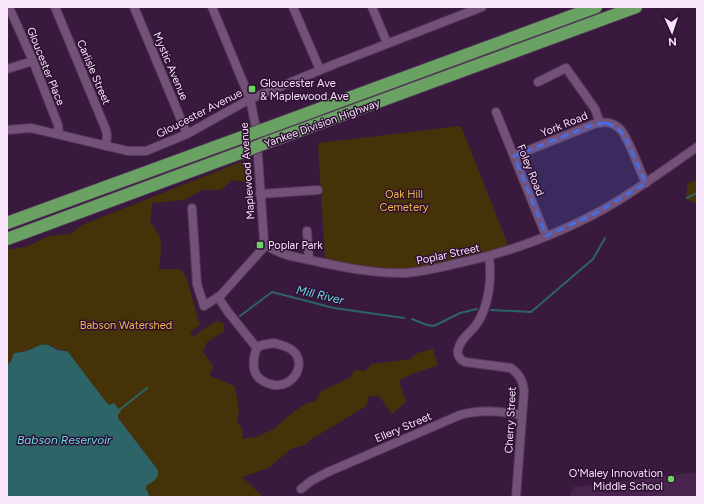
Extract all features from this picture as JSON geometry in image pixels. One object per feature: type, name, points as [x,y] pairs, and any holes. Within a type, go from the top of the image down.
[{"type":"highway","name":"Yankee Division Highway","points":[[7,223],[596,7]]},
{"type":"highway","name":"Yankee Division Highway","points":[[7,239],[636,7]]},
{"type":"street","name":"Gloucester Place","points":[[9,7],[33,61],[58,125],[59,134]]},
{"type":"street","name":"Carlisle Street","points":[[55,7],[106,130],[106,146]]},
{"type":"street","name":"Mystic Avenue","points":[[134,7],[187,134]]},
{"type":"street","name":"Maplewood Avenue","points":[[212,7],[250,99],[256,128],[263,238],[266,245]]},
{"type":"street","points":[[293,7],[320,70]]},
{"type":"street","points":[[372,7],[387,43]]},
{"type":"street","name":"Gloucester Avenue","points":[[7,130],[31,128],[128,152],[143,152],[187,134],[250,99],[387,43],[482,7]]},
{"type":"street","points":[[7,69],[33,61]]},
{"type":"street","points":[[538,82],[566,68],[595,110],[600,122],[615,125],[622,132],[646,183]]},
{"type":"street","name":"Foley Road","points":[[496,112],[546,236]]},
{"type":"street","name":"York Road","points":[[514,156],[600,122]]},
{"type":"street","name":"Poplar Street","points":[[266,245],[273,250],[309,259],[355,269],[389,273],[407,273],[429,270],[489,257],[546,236],[599,212],[646,183],[697,147]]},
{"type":"street","points":[[260,194],[318,190]]},
{"type":"street","points":[[192,208],[197,284],[204,306],[218,297],[266,245]]},
{"type":"street","points":[[307,231],[309,259]]},
{"type":"street","name":"Cherry Street","points":[[489,257],[489,286],[482,316],[476,325],[464,337],[460,344],[458,355],[461,360],[465,362],[511,368],[520,376],[523,384],[516,497]]},
{"type":"street","points":[[218,297],[228,312],[258,348]]},
{"type":"street","points":[[274,343],[292,349],[297,356],[298,370],[288,383],[273,386],[257,377],[253,361],[258,348],[262,345],[274,343]]},
{"type":"street","name":"Ellery Street","points":[[301,489],[311,481],[328,472],[460,415],[479,412],[498,412],[521,415]]},
{"type":"highlighted area","points":[[606,123],[617,127],[625,136],[646,183],[593,215],[546,236],[514,156],[594,124]]},
{"type":"shaded area","name":"O'Maley Innovation Middle School","points":[[697,472],[697,497],[570,497],[573,487]]},
{"type":"green space","name":"Oak Hill Cemetery","points":[[461,126],[508,245],[491,251],[419,268],[407,269],[383,268],[325,259],[318,143]]},
{"type":"green space","name":"Babson Watershed","points":[[243,161],[247,164],[249,183],[232,180],[221,190],[202,190],[184,200],[152,203],[150,222],[158,233],[161,244],[159,269],[180,269],[186,277],[200,325],[190,332],[192,337],[216,321],[224,323],[224,331],[207,342],[203,352],[213,366],[210,376],[235,386],[239,410],[237,422],[242,427],[243,439],[256,437],[274,429],[305,404],[315,401],[322,391],[349,378],[355,370],[365,371],[372,364],[411,359],[417,353],[433,349],[438,365],[407,376],[399,381],[406,402],[392,414],[379,396],[369,396],[366,406],[304,445],[291,449],[268,468],[242,477],[262,497],[146,497],[140,491],[155,466],[118,418],[111,405],[106,402],[65,350],[59,350],[50,345],[40,345],[27,351],[15,353],[7,367],[7,250],[29,246],[48,236],[70,234],[82,225]]},
{"type":"green space","points":[[697,180],[696,203],[688,200],[686,197],[688,183]]},
{"type":"water","name":"Babson Reservoir","points":[[40,345],[48,345],[58,350],[68,352],[106,402],[110,405],[114,403],[121,412],[118,414],[118,418],[158,470],[157,478],[146,486],[150,497],[7,497],[7,366],[15,353],[27,351]]},
{"type":"waterway","name":"Mill River","points":[[687,198],[697,193]]},
{"type":"waterway","name":"Mill River","points":[[491,310],[531,312],[593,259],[605,238]]},
{"type":"waterway","name":"Mill River","points":[[240,316],[272,292],[334,308],[404,318]]},
{"type":"waterway","name":"Mill River","points":[[412,319],[434,326],[460,313],[477,309]]},
{"type":"waterway","points":[[118,411],[147,388]]},
{"type":"place","name":"Gloucester Ave & Maplewood Ave","points":[[252,89]]},
{"type":"place","name":"Poplar Park","points":[[260,245]]},
{"type":"place","name":"O'Maley Innovation Middle School","points":[[671,479]]}]
